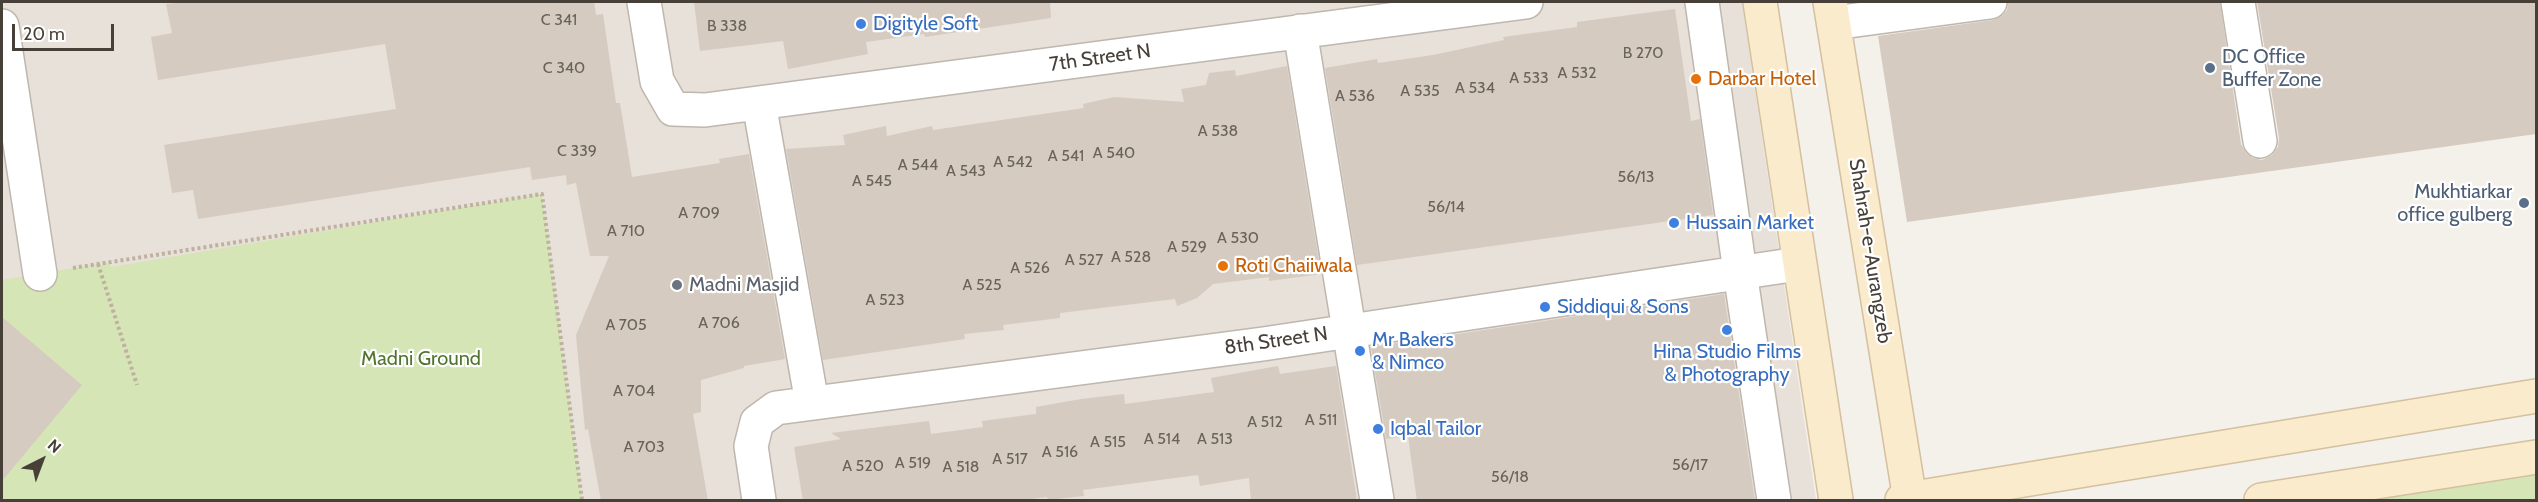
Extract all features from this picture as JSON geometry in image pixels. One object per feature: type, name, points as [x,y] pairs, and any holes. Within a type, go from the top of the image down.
[{"type":"main road","points":[[1760,2],[1798,264],[1836,501]]},
{"type":"main road","name":"Shahrah-e-Aurangzeb","points":[[1832,12],[1907,500]]},
{"type":"main road","points":[[1907,500],[2536,396]]},
{"type":"main road","points":[[2261,501],[2536,457]]},
{"type":"street","name":"7th Street N","points":[[644,2],[657,81],[673,109],[705,110],[1526,2]]},
{"type":"street","points":[[1702,2],[1774,501]]},
{"type":"street","points":[[1832,12],[1990,2]]},
{"type":"street","points":[[2238,2],[2260,141]]},
{"type":"street","points":[[2,26],[40,274]]},
{"type":"street","points":[[1300,31],[1377,501]]},
{"type":"street","points":[[759,103],[812,403]]},
{"type":"street","name":"8th Street N","points":[[759,501],[751,446],[757,422],[776,408],[1349,331],[1798,264]]},
{"type":"path","points":[[40,274],[542,194],[582,501]]},
{"type":"path","points":[[98,264],[136,385]]},
{"type":"shaded area","points":[[2,2],[1742,2],[1816,500],[2,500]]},
{"type":"green space","name":"Madni Ground","points":[[542,194],[582,500],[2,500],[2,280],[98,264],[88,270],[108,262],[111,267]]},
{"type":"green space","points":[[2536,453],[2536,500],[2250,500]]},
{"type":"building","points":[[185,2],[594,2],[596,15],[603,14],[616,103],[620,103],[632,177],[720,163],[719,159],[749,154],[785,359],[744,366],[744,368],[701,380],[701,412],[693,414],[708,501],[601,501],[588,429],[585,430],[576,335],[609,256],[590,256],[576,183],[567,185],[566,175],[532,180],[530,167],[198,219],[193,190],[172,193],[164,145],[396,109],[385,44],[158,80],[151,37],[172,33],[166,4]]},
{"type":"building","points":[[694,2],[1050,2],[1051,18],[925,37],[924,34],[866,42],[868,54],[788,69],[783,41],[700,51]]},
{"type":"building","name":"DC Office Buffer Zone","points":[[2008,2],[2220,2],[2241,144],[2246,153],[2262,160],[2272,155],[2278,147],[2279,138],[2257,2],[2536,2],[2536,134],[1907,222],[1878,36],[1993,20],[2002,16],[2007,10]]},
{"type":"building","points":[[1675,9],[1691,121],[1700,119],[1713,215],[1357,265],[1325,68],[1377,59],[1378,63],[1433,55],[1504,40],[1503,37],[1577,27],[1577,22]]},
{"type":"building","points":[[1287,66],[1321,274],[1269,281],[1269,277],[1213,284],[1197,298],[1177,306],[1175,299],[1060,313],[1060,318],[1003,325],[1004,330],[964,334],[965,339],[823,360],[786,149],[845,145],[843,135],[886,126],[887,136],[932,126],[933,130],[1084,108],[1083,104],[1114,97],[1184,102],[1181,89],[1206,85],[1209,73],[1235,70],[1236,76]]},
{"type":"building","points":[[1724,294],[1755,501],[1417,501],[1408,436],[1386,439],[1371,347]]},
{"type":"building","points":[[2,317],[82,385],[2,481]]},
{"type":"building","points":[[1278,366],[1280,374],[1336,366],[1357,501],[1251,501],[1249,478],[1200,486],[1198,475],[1083,490],[1084,496],[1048,500],[1047,497],[1017,501],[803,501],[794,447],[841,439],[831,433],[929,421],[931,434],[983,427],[982,421],[1036,414],[1036,407],[1081,399],[1124,394],[1125,404],[1214,392],[1211,378]]},
{"type":"place","name":"Digityle Soft","points":[[861,24]]},
{"type":"place","name":"DC Office Buffer Zone","points":[[2210,68]]},
{"type":"place","name":"Darbar Hotel","points":[[1696,79]]},
{"type":"place","name":"Mukhtiarkar office gulberg","points":[[2524,203]]},
{"type":"place","name":"Hussain Market","points":[[1674,223]]},
{"type":"place","name":"Roti Chaiiwala","points":[[1223,266]]},
{"type":"place","name":"Madni Masjid","points":[[677,285]]},
{"type":"place","name":"Siddiqui & Sons","points":[[1545,307]]},
{"type":"place","name":"Hina Studio Films & Photography","points":[[1727,330]]},
{"type":"place","name":"Mr Bakers & Nimco","points":[[1360,351]]},
{"type":"place","name":"Iqbal Tailor","points":[[1378,429]]}]
